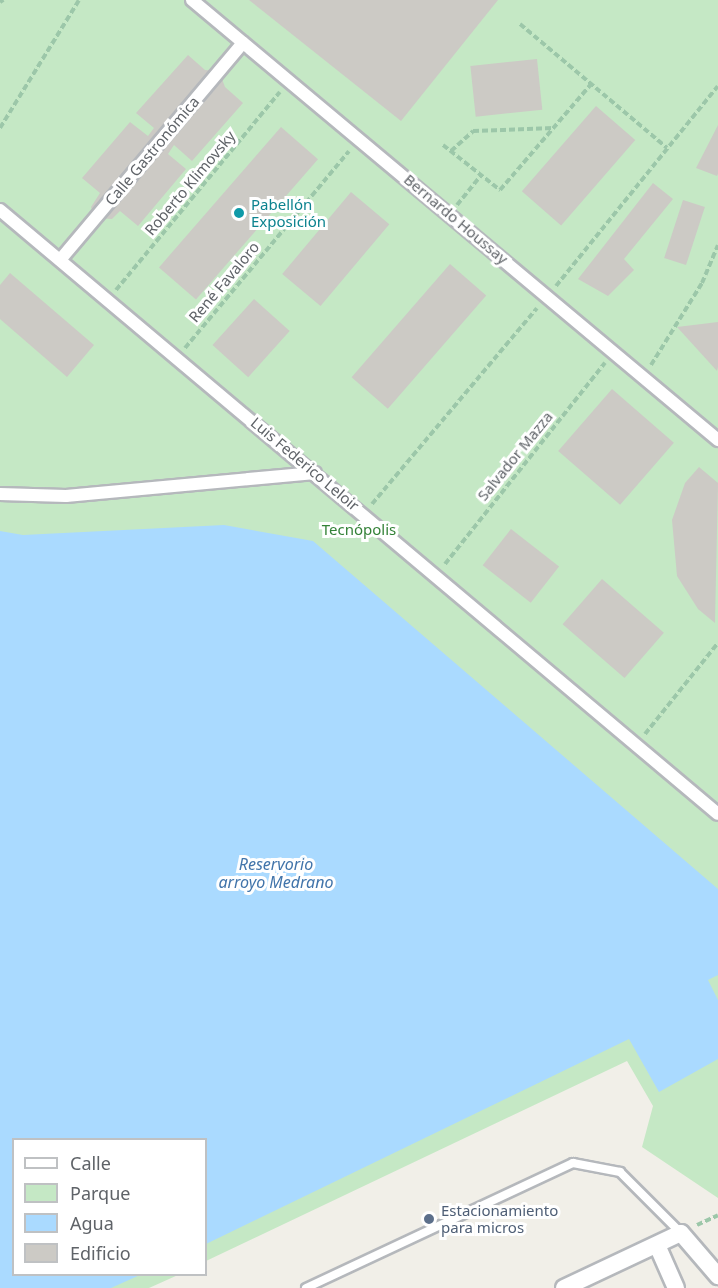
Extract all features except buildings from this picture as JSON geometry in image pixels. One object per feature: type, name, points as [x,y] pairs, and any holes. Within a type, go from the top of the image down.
[{"type":"street","name":"Bernardo Houssay","points":[[192,0],[718,440]]},
{"type":"street","name":"Calle Gastronómica","points":[[60,260],[243,43]]},
{"type":"street","name":"Luis Federico Leloir","points":[[0,210],[718,814]]},
{"type":"street","points":[[0,494],[66,496],[315,473]]},
{"type":"street","points":[[564,1288],[681,1233],[718,1276]]},
{"type":"street","points":[[657,1245],[676,1288]]},
{"type":"lane","points":[[306,1288],[573,1163],[620,1173],[681,1233]]},
{"type":"path","points":[[0,128],[80,0]]},
{"type":"path","points":[[520,24],[667,148]]},
{"type":"path","name":"Roberto Klimovsky","points":[[108,300],[290,81]]},
{"type":"path","points":[[443,145],[500,190],[592,83]]},
{"type":"path","points":[[451,151],[472,131],[553,128]]},
{"type":"path","name":"René Favaloro","points":[[177,357],[360,139]]},
{"type":"path","points":[[450,214],[481,175]]},
{"type":"path","points":[[642,375],[702,283],[718,245]]},
{"type":"path","name":"Salvador Mazza","points":[[435,576],[615,352]]},
{"type":"path","points":[[637,744],[718,643]]},
{"type":"green space","name":"Tecnópolis","points":[[0,0],[718,0],[718,1198],[642,1147],[653,1106],[627,1061],[207,1261],[207,1138],[12,1138],[12,1276],[176,1276],[149,1288],[0,1288]]},
{"type":"water","name":"Reservorio arroyo Medrano","points":[[224,525],[313,541],[718,889],[718,975],[708,980],[718,1000],[718,1059],[659,1092],[629,1039],[207,1244],[207,1138],[12,1138],[12,1276],[138,1276],[111,1288],[0,1288],[0,531],[23,535]]},
{"type":"place","name":"Pabellón Exposición","points":[[239,213]]},
{"type":"place","name":"Estacionamiento para micros","points":[[429,1219]]}]
